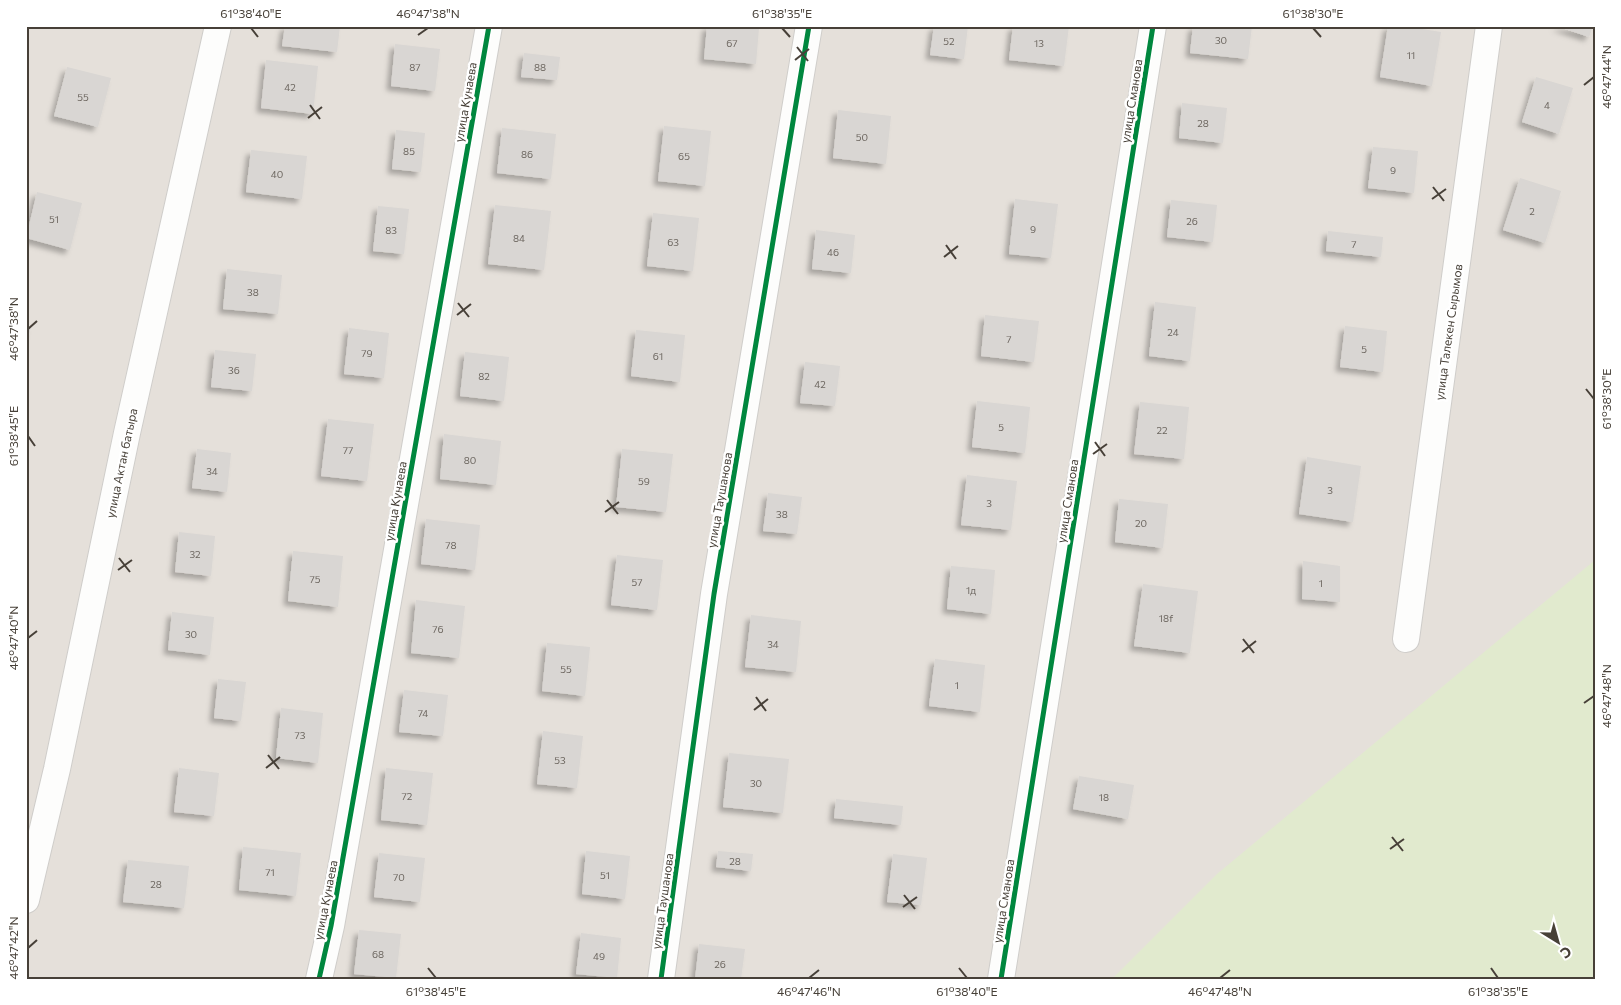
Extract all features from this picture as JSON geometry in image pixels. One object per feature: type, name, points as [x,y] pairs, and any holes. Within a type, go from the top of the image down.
[{"type":"street","name":"улица Актан батыра","points":[[26,900],[59,759],[128,433],[218,26]]},
{"type":"street","name":"улица Кунаева","points":[[319,979],[336,897],[489,26]]},
{"type":"street","name":"улица Таушанова","points":[[661,979],[714,594],[809,26]]},
{"type":"street","name":"улица Сманова","points":[[1001,979],[1153,26]]},
{"type":"street","name":"улица Талекен Сырымов","points":[[1406,638],[1489,26]]},
{"type":"shaded area","points":[[26,26],[1595,26],[1595,979],[26,979]]},
{"type":"green space","points":[[1595,560],[1595,979],[1112,979],[1217,874]]},
{"type":"building","points":[[285,26],[340,26],[337,52],[282,46]]},
{"type":"building","points":[[707,26],[759,28],[756,64],[704,59]]},
{"type":"building","points":[[934,26],[968,26],[964,59],[930,55]]},
{"type":"building","points":[[1013,26],[1069,26],[1064,66],[1009,60]]},
{"type":"building","points":[[1193,26],[1252,26],[1248,59],[1190,53]]},
{"type":"building","points":[[1388,26],[1403,26],[1441,32],[1432,86],[1380,77]]},
{"type":"building","points":[[1556,26],[1593,26],[1589,37]]},
{"type":"building","points":[[395,44],[440,49],[435,91],[391,86]]},
{"type":"building","points":[[524,53],[560,57],[557,80],[521,77]]},
{"type":"building","points":[[266,60],[318,66],[313,114],[261,108]]},
{"type":"building","points":[[67,67],[111,78],[98,127],[54,116]]},
{"type":"building","points":[[1536,77],[1573,88],[1559,134],[1522,122]]},
{"type":"building","points":[[1182,103],[1227,108],[1223,143],[1179,138]]},
{"type":"building","points":[[838,110],[891,116],[886,164],[833,158]]},
{"type":"building","points":[[664,126],[711,131],[705,186],[658,181]]},
{"type":"building","points":[[502,128],[556,134],[551,179],[497,173]]},
{"type":"building","points":[[396,130],[425,133],[421,172],[392,169]]},
{"type":"building","points":[[1373,147],[1418,151],[1414,193],[1368,188]]},
{"type":"building","points":[[251,150],[307,156],[302,199],[246,192]]},
{"type":"building","points":[[1520,178],[1561,191],[1545,243],[1503,230]]},
{"type":"building","points":[[37,192],[82,203],[70,250],[26,238]]},
{"type":"building","points":[[1015,199],[1058,204],[1051,258],[1009,254]]},
{"type":"building","points":[[1171,200],[1217,205],[1213,242],[1167,237]]},
{"type":"building","points":[[495,205],[551,211],[544,270],[488,264]]},
{"type":"building","points":[[378,206],[409,209],[404,254],[373,251]]},
{"type":"building","points":[[653,213],[699,218],[693,271],[647,266]]},
{"type":"building","points":[[816,230],[855,235],[851,273],[812,269]]},
{"type":"building","points":[[1328,231],[1383,237],[1381,257],[1326,251]]},
{"type":"building","points":[[227,269],[282,275],[278,314],[223,309]]},
{"type":"building","points":[[1155,302],[1196,307],[1190,361],[1149,356]]},
{"type":"building","points":[[985,315],[1039,321],[1034,362],[981,356]]},
{"type":"building","points":[[26,326],[31,327],[27,342],[26,342]]},
{"type":"building","points":[[1345,326],[1387,331],[1383,372],[1340,367]]},
{"type":"building","points":[[349,328],[389,333],[384,378],[344,374]]},
{"type":"building","points":[[636,330],[685,335],[680,382],[631,376]]},
{"type":"building","points":[[215,350],[256,354],[252,391],[211,387]]},
{"type":"building","points":[[465,352],[509,357],[504,401],[460,396]]},
{"type":"building","points":[[805,362],[840,366],[835,406],[800,403]]},
{"type":"building","points":[[977,401],[1030,407],[1025,453],[972,447]]},
{"type":"building","points":[[1140,402],[1189,407],[1184,459],[1134,454]]},
{"type":"building","points":[[328,419],[374,424],[367,481],[321,476]]},
{"type":"building","points":[[444,434],[501,441],[496,485],[440,479]]},
{"type":"building","points":[[197,449],[231,453],[227,492],[192,488]]},
{"type":"building","points":[[622,449],[673,454],[666,512],[616,507]]},
{"type":"building","points":[[1307,457],[1361,466],[1353,522],[1299,514]]},
{"type":"building","points":[[967,475],[1017,481],[1011,530],[961,525]]},
{"type":"building","points":[[768,493],[802,497],[797,534],[763,531]]},
{"type":"building","points":[[1119,499],[1168,504],[1163,548],[1115,542]]},
{"type":"building","points":[[426,519],[480,525],[475,570],[421,564]]},
{"type":"building","points":[[179,532],[215,536],[211,576],[175,572]]},
{"type":"building","points":[[293,551],[343,556],[338,607],[288,601]]},
{"type":"building","points":[[617,555],[663,560],[657,610],[611,605]]},
{"type":"building","points":[[1303,561],[1340,566],[1340,602],[1302,599]]},
{"type":"building","points":[[951,566],[995,570],[991,614],[947,609]]},
{"type":"building","points":[[1143,584],[1198,591],[1190,653],[1134,646]]},
{"type":"building","points":[[416,600],[465,606],[459,658],[411,653]]},
{"type":"building","points":[[172,612],[214,617],[210,655],[168,650]]},
{"type":"building","points":[[751,615],[801,621],[796,672],[745,667]]},
{"type":"building","points":[[547,643],[590,647],[585,696],[542,691]]},
{"type":"building","points":[[935,659],[985,665],[980,712],[929,706]]},
{"type":"building","points":[[218,679],[246,682],[241,721],[214,718]]},
{"type":"building","points":[[404,690],[448,695],[443,736],[399,732]]},
{"type":"building","points":[[281,708],[323,713],[318,763],[276,758]]},
{"type":"building","points":[[543,731],[583,736],[577,788],[537,784]]},
{"type":"building","points":[[729,753],[789,759],[783,813],[723,807]]},
{"type":"building","points":[[179,768],[219,773],[214,816],[174,812]]},
{"type":"building","points":[[386,768],[433,773],[427,825],[381,820]]},
{"type":"building","points":[[1079,776],[1134,785],[1128,819],[1073,809]]},
{"type":"building","points":[[836,799],[903,806],[901,825],[834,818]]},
{"type":"building","points":[[243,847],[301,853],[296,896],[239,890]]},
{"type":"building","points":[[586,851],[630,856],[625,899],[582,894]]},
{"type":"building","points":[[718,851],[753,854],[751,871],[716,867]]},
{"type":"building","points":[[379,853],[425,858],[420,902],[374,897]]},
{"type":"building","points":[[893,854],[927,858],[921,905],[887,902]]},
{"type":"building","points":[[128,860],[189,866],[184,908],[123,902]]},
{"type":"building","points":[[359,930],[401,934],[396,978],[354,974]]},
{"type":"building","points":[[581,933],[621,938],[617,978],[576,974]]},
{"type":"building","points":[[699,944],[745,949],[741,979],[695,979]]},
{"type":"cycle path","points":[[319,979],[331,926],[489,26]]},
{"type":"cycle path","points":[[661,979],[714,594],[809,26]]},
{"type":"cycle path","points":[[1001,979],[1153,26]]}]
